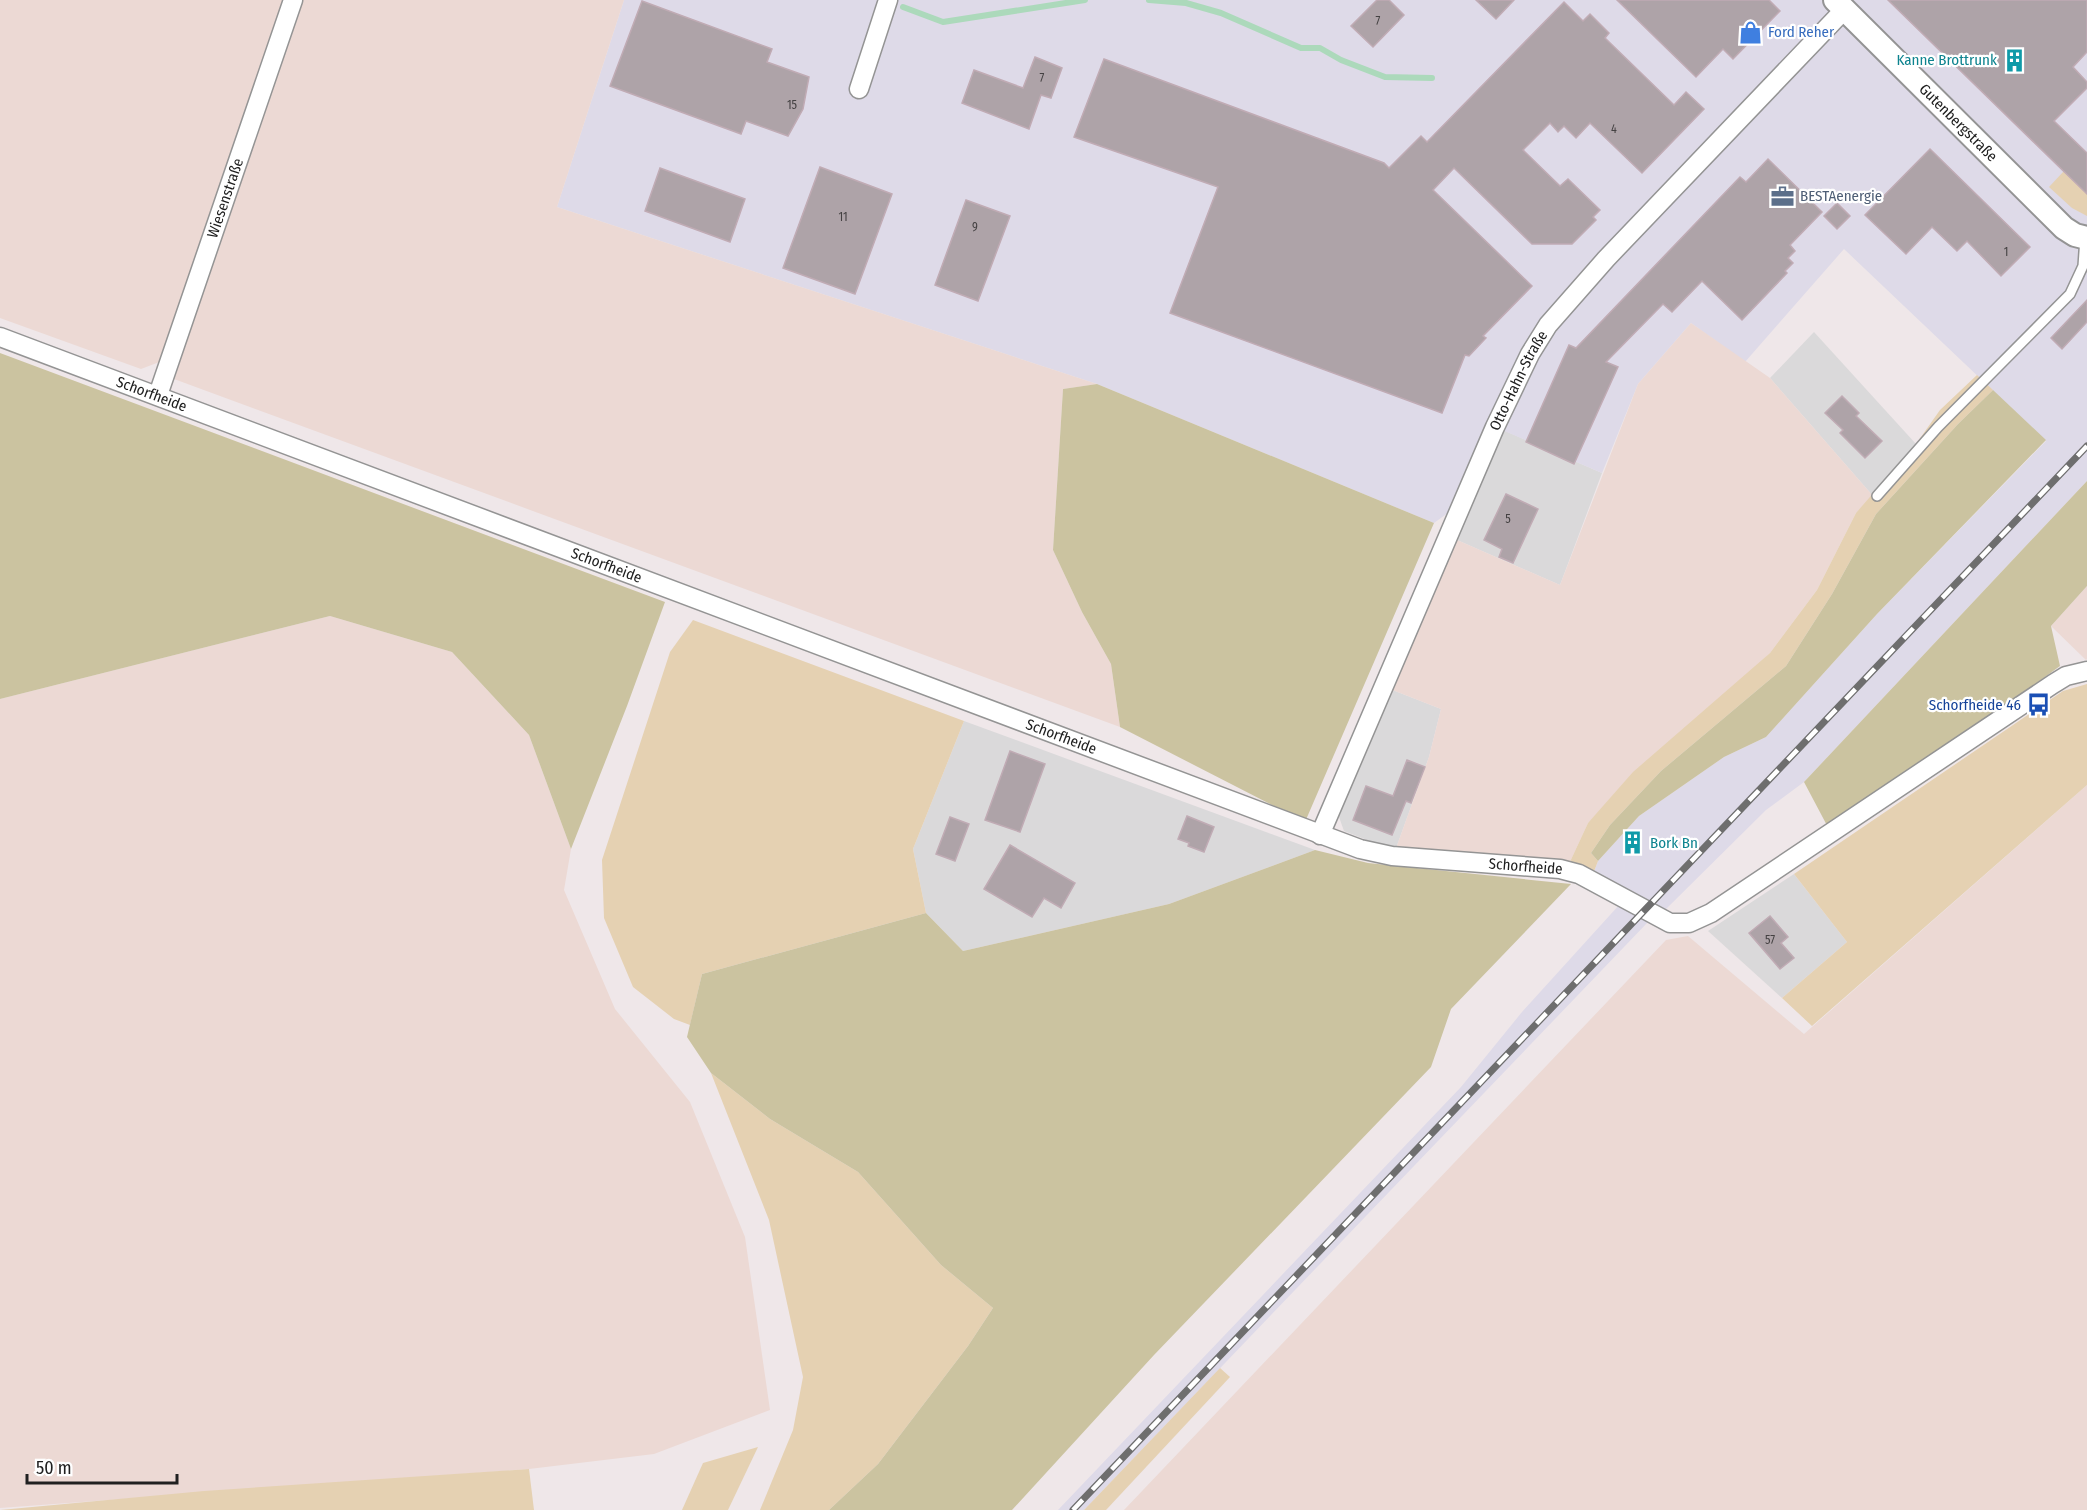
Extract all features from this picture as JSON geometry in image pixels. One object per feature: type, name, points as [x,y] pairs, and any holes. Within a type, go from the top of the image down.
[{"type":"street","name":"Wiesenstraße","points":[[158,395],[293,0]]},
{"type":"street","points":[[859,89],[887,4]]},
{"type":"street","name":"Gutenbergstraße","points":[[1840,5],[2064,228],[2086,238]]},
{"type":"street","name":"Otto-Hahn-Straße","points":[[1320,835],[1495,427],[1526,362],[1548,325],[1840,5]]},
{"type":"street","name":"Schorfheide","points":[[0,337],[1320,835],[1360,849],[1392,856],[1560,869],[1579,874],[1670,923],[1689,922],[1711,913],[2053,684],[2066,676],[2087,671]]},
{"type":"lane","points":[[1877,496],[1938,427],[2070,294],[2083,266],[2086,238]]},
{"type":"shaded area","points":[[0,0],[283,0],[162,361],[141,369],[0,318]]},
{"type":"shaded area","points":[[300,0],[624,0],[557,207],[1097,384],[1063,389],[1053,550],[1082,612],[1111,664],[1120,727],[174,379]]},
{"type":"shaded area","points":[[624,0],[2087,0],[2087,481],[1804,782],[1766,810],[1663,912],[1593,874],[1598,861],[1639,816],[1724,757],[1766,737],[1877,614],[2046,441],[1844,249],[1745,362],[1691,323],[1638,384],[1602,473],[1495,427],[1463,502],[1434,523],[1097,384],[557,207]]},
{"type":"shaded area","points":[[2064,171],[2087,194],[2087,216],[2072,208],[2049,187]]},
{"type":"shaded area","points":[[1691,323],[1770,378],[1873,496],[1856,513],[1817,590],[1770,653],[1588,823],[1568,866],[1395,851],[1429,757],[1441,709],[1390,689],[1457,540],[1560,585],[1638,384]]},
{"type":"shaded area","points":[[1814,332],[1916,444],[1873,496],[1770,378]]},
{"type":"shaded area","points":[[0,353],[665,602],[571,849],[529,735],[452,652],[330,616],[0,699]]},
{"type":"shaded area","points":[[1977,375],[1993,390],[1958,424],[1876,514],[1832,594],[1786,666],[1661,771],[1610,825],[1591,853],[1598,861],[1593,874],[1568,866],[1588,823],[1633,772],[1770,653],[1817,590],[1856,513],[1916,444],[1940,410]]},
{"type":"shaded area","points":[[1097,384],[1434,523],[1305,822],[1120,727],[1111,664],[1082,612],[1053,550],[1063,389]]},
{"type":"shaded area","points":[[1993,390],[2046,440],[1877,614],[1766,737],[1724,757],[1639,816],[1598,861],[1591,853],[1610,825],[1661,771],[1786,666],[1832,594],[1876,514],[1958,424]]},
{"type":"shaded area","points":[[1503,430],[1602,473],[1560,585],[1457,540]]},
{"type":"shaded area","points":[[2087,481],[2087,586],[2051,626],[2060,666],[1831,833],[1804,782]]},
{"type":"shaded area","points":[[2087,586],[2087,659],[2086,660],[2051,626]]},
{"type":"shaded area","points":[[330,616],[452,652],[529,735],[571,849],[564,890],[615,1009],[690,1102],[745,1237],[770,1410],[654,1454],[529,1469],[0,1508],[0,699]]},
{"type":"shaded area","points":[[693,620],[964,721],[913,849],[926,913],[702,974],[690,1025],[674,1019],[633,987],[604,918],[602,860],[670,652]]},
{"type":"shaded area","points":[[2087,684],[2087,785],[1812,1026],[1782,998],[1847,942],[1794,874],[2063,691]]},
{"type":"shaded area","points":[[1390,689],[1441,709],[1429,757],[1395,851],[1344,831],[1339,817]]},
{"type":"shaded area","points":[[964,721],[1315,850],[1169,904],[963,951],[926,913],[913,849]]},
{"type":"shaded area","points":[[2087,785],[2087,1510],[1124,1510],[1666,940],[1688,936],[1804,1034]]},
{"type":"shaded area","points":[[1315,850],[1368,863],[1571,884],[1451,1009],[1431,1067],[1154,1355],[1012,1510],[829,1510],[878,1464],[968,1346],[993,1308],[941,1265],[858,1172],[770,1119],[711,1073],[687,1037],[702,974],[926,913],[963,951],[1169,904]]},
{"type":"shaded area","points":[[1794,874],[1847,942],[1782,998],[1708,931]]},
{"type":"shaded area","points":[[1620,904],[1648,922],[1084,1510],[1058,1510],[1461,1087],[1522,1012]]},
{"type":"shaded area","points":[[711,1073],[770,1119],[858,1172],[941,1265],[993,1308],[968,1346],[878,1464],[829,1510],[760,1510],[793,1430],[803,1377],[769,1220]]},
{"type":"shaded area","points":[[1220,1368],[1230,1377],[1106,1510],[1084,1510]]},
{"type":"shaded area","points":[[758,1447],[728,1510],[682,1510],[703,1463]]},
{"type":"shaded area","points":[[529,1469],[534,1510],[0,1510],[204,1491]]},
{"type":"building","points":[[1377,0],[1389,0],[1404,15],[1373,47],[1351,26]]},
{"type":"building","points":[[1476,0],[1514,0],[1496,19]]},
{"type":"building","points":[[1617,0],[1769,0],[1780,11],[1733,59],[1723,49],[1696,77]]},
{"type":"building","name":"Kanne Brottrunk","points":[[1888,0],[2087,0],[2087,52],[2073,67],[2087,82],[2087,88],[2054,121],[2087,153],[2087,194]]},
{"type":"building","points":[[642,1],[772,49],[767,62],[809,77],[803,109],[788,136],[746,121],[741,134],[610,86]]},
{"type":"building","points":[[1564,2],[1583,21],[1590,14],[1609,33],[1605,38],[1674,105],[1686,92],[1704,109],[1642,173],[1590,123],[1576,138],[1564,126],[1558,132],[1550,123],[1523,150],[1560,186],[1568,179],[1600,210],[1593,217],[1596,220],[1572,244],[1532,244],[1454,168],[1433,190],[1532,286],[1483,336],[1486,338],[1469,356],[1465,355],[1442,413],[1170,313],[1218,187],[1074,137],[1104,59],[1384,163],[1389,168],[1421,136],[1427,142]]},
{"type":"building","points":[[1035,57],[1062,68],[1051,98],[1041,95],[1029,129],[962,103],[974,70],[1023,88]]},
{"type":"building","points":[[1930,149],[2030,247],[2001,276],[1967,241],[1957,251],[1932,227],[1906,254],[1865,215]]},
{"type":"building","points":[[1768,159],[1822,212],[1790,245],[1795,251],[1788,258],[1793,263],[1785,271],[1787,273],[1742,320],[1702,281],[1672,312],[1663,304],[1606,362],[1618,367],[1574,464],[1526,442],[1569,345],[1576,348],[1740,177],[1746,182]]},
{"type":"building","points":[[820,167],[892,194],[855,294],[783,268]]},
{"type":"building","points":[[660,168],[745,199],[730,242],[645,211]]},
{"type":"building","points":[[966,200],[1010,216],[978,301],[935,285]]},
{"type":"building","points":[[1837,203],[1850,216],[1837,229],[1824,216]]},
{"type":"building","points":[[2087,300],[2087,322],[2062,349],[2051,338]]},
{"type":"building","points":[[1842,396],[1859,413],[1856,416],[1882,441],[1865,458],[1840,433],[1843,430],[1825,413]]},
{"type":"building","points":[[1506,494],[1538,509],[1513,563],[1499,557],[1502,549],[1484,540]]},
{"type":"building","points":[[1010,751],[1045,764],[1020,832],[985,820]]},
{"type":"building","points":[[1407,760],[1425,767],[1411,803],[1406,801],[1392,835],[1353,820],[1366,786],[1393,796]]},
{"type":"building","points":[[1187,816],[1214,827],[1204,852],[1178,839]]},
{"type":"building","points":[[950,817],[969,824],[955,861],[936,854]]},
{"type":"building","points":[[1010,845],[1075,883],[1061,908],[1044,898],[1032,917],[984,889]]},
{"type":"building","points":[[1770,916],[1788,937],[1781,943],[1794,958],[1780,969],[1749,933]]},
{"type":"waterway","points":[[903,7],[943,22],[1085,0]]},
{"type":"waterway","points":[[1149,0],[1186,3],[1221,13],[1301,48],[1320,48],[1341,60],[1385,77],[1432,78]]},
{"type":"railway","points":[[1073,1510],[2087,446]]},
{"type":"place","name":"Ford Reher","points":[[1750,32]]},
{"type":"place","name":"Kanne Brottrunk","points":[[2015,60]]},
{"type":"place","name":"BESTAenergie","points":[[1782,196]]},
{"type":"place","name":"Schorfheide 46","points":[[2039,705]]},
{"type":"place","name":"Bork Bn","points":[[1632,843]]}]
